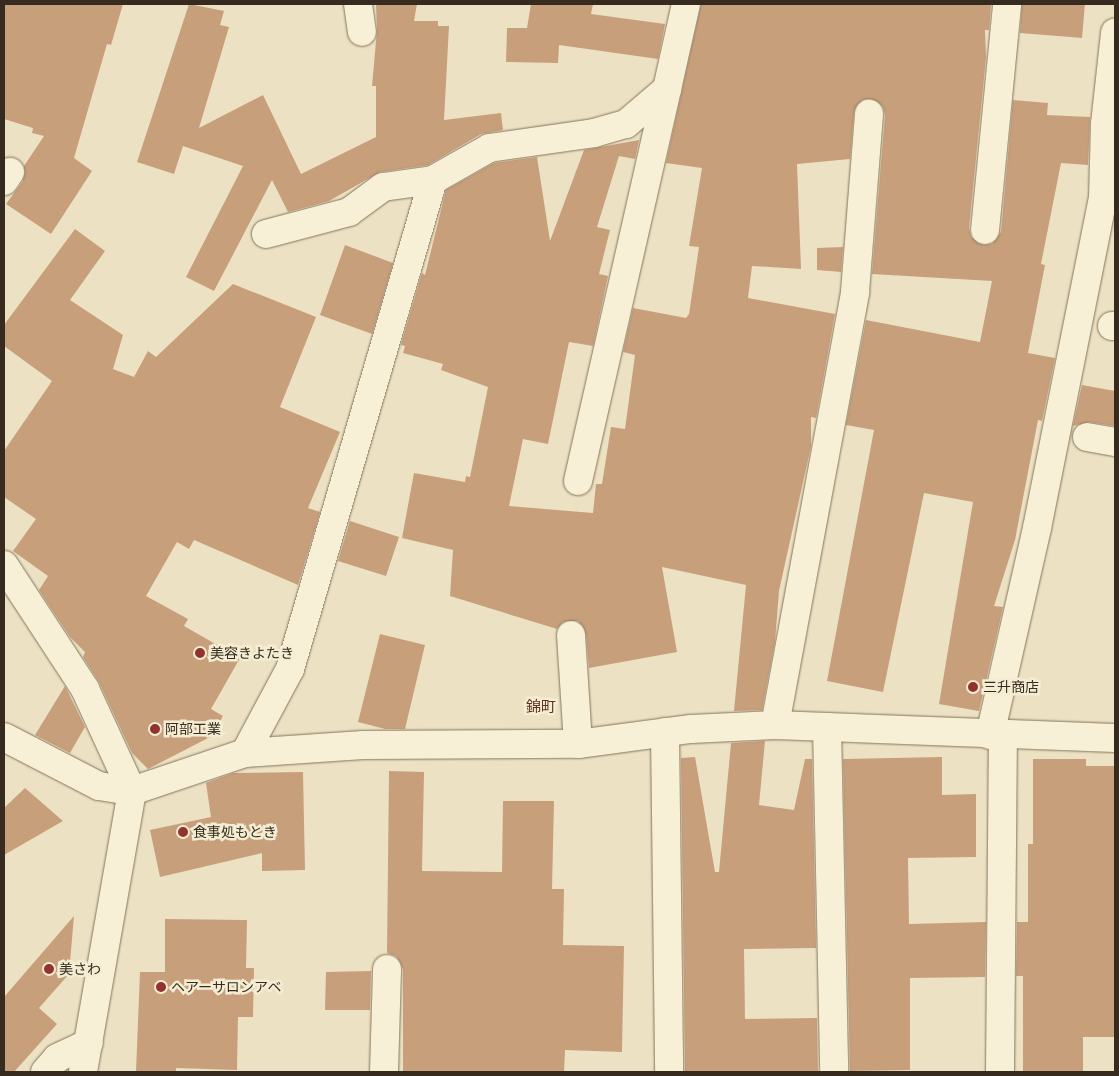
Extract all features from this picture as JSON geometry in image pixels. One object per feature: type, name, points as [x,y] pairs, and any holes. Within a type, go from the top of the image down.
[{"type":"street","points":[[358,4],[362,32]]},
{"type":"street","points":[[578,481],[686,4]]},
{"type":"street","points":[[985,230],[1007,4]]},
{"type":"street","points":[[1000,1072],[996,735],[1103,199],[1106,124],[1115,33]]},
{"type":"street","points":[[266,234],[349,212],[382,187],[433,180],[489,148],[594,132],[626,124],[667,89]]},
{"type":"street","points":[[775,725],[856,292],[869,114]]},
{"type":"street","points":[[245,753],[290,669],[433,180]]},
{"type":"street","points":[[1087,437],[1115,442]]},
{"type":"street","points":[[4,565],[85,689],[132,791],[83,1072]]},
{"type":"street","points":[[570,635],[578,744]]},
{"type":"street","points":[[4,738],[99,786],[132,791],[245,753],[363,745],[578,744],[665,732],[775,725],[996,735],[1115,738]]},
{"type":"street","points":[[827,727],[834,1072]]},
{"type":"street","points":[[665,732],[669,1072]]},
{"type":"street","points":[[384,1072],[387,969]]},
{"type":"street","points":[[45,1072],[57,1058],[89,1043]]},
{"type":"building","points":[[4,4],[123,4],[111,45],[107,44],[74,158],[92,171],[51,234],[6,204],[23,181],[24,166],[44,136],[32,133],[33,128],[4,119]]},
{"type":"building","points":[[189,4],[224,11],[220,25],[229,27],[199,128],[263,95],[301,174],[376,137],[376,86],[372,86],[377,30],[376,4],[417,4],[414,21],[438,21],[438,26],[449,26],[444,120],[501,113],[503,130],[481,134],[428,165],[380,172],[329,201],[288,212],[272,180],[214,291],[186,277],[243,166],[183,146],[174,174],[137,162]]},
{"type":"building","points":[[531,4],[593,4],[591,14],[665,24],[658,59],[559,45],[558,63],[506,62],[507,28],[527,28]]},
{"type":"building","points":[[701,4],[991,4],[989,30],[985,30],[986,57],[969,228],[971,237],[983,245],[992,244],[1001,232],[1013,100],[1048,103],[1047,115],[1090,117],[1088,165],[1061,163],[1041,264],[1045,265],[1028,353],[1055,358],[1042,421],[1038,420],[1015,540],[994,606],[1003,607],[979,711],[939,704],[973,502],[924,493],[883,692],[827,681],[874,430],[846,425],[866,320],[980,342],[992,281],[872,274],[885,115],[883,107],[871,99],[862,100],[854,112],[850,159],[797,164],[801,269],[752,266],[748,298],[835,314],[816,418],[811,417],[811,446],[779,591],[775,641],[762,710],[734,711],[746,585],[662,567],[677,652],[589,668],[586,634],[578,621],[563,622],[557,629],[450,596],[453,550],[402,538],[414,473],[465,482],[466,476],[470,477],[488,387],[441,370],[443,364],[403,353],[405,346],[401,345],[422,273],[425,275],[446,190],[494,163],[537,157],[550,241],[584,150],[639,140],[635,159],[619,156],[597,227],[610,230],[599,274],[608,276],[593,346],[569,342],[548,444],[523,439],[509,506],[593,513],[596,484],[602,484],[611,427],[625,429],[635,355],[623,352],[633,308],[686,318],[689,314],[699,247],[689,246],[702,168],[666,163]]},
{"type":"building","points":[[1022,4],[1085,4],[1082,38],[1020,33]]},
{"type":"building","points":[[75,229],[105,251],[70,300],[123,335],[113,369],[134,377],[148,351],[156,357],[233,284],[316,317],[280,407],[340,432],[308,508],[320,512],[298,585],[194,540],[189,549],[177,542],[146,596],[188,619],[184,626],[240,658],[211,709],[223,716],[212,736],[148,769],[132,753],[99,682],[83,657],[85,652],[70,637],[39,590],[48,576],[13,551],[36,519],[4,497],[4,451],[52,381],[4,346],[4,325]]},
{"type":"building","points":[[345,245],[393,263],[372,334],[320,315]]},
{"type":"building","points":[[843,247],[841,272],[817,270],[817,248]]},
{"type":"building","points":[[1082,385],[1115,391],[1115,426],[1089,422],[1073,426]]},
{"type":"building","points":[[350,521],[399,537],[386,576],[338,561]]},
{"type":"building","points":[[380,634],[425,645],[405,729],[385,729],[358,722]]},
{"type":"building","points":[[65,686],[85,727],[70,753],[35,735]]},
{"type":"building","points":[[765,741],[759,805],[794,810],[805,759],[812,759],[816,948],[744,949],[745,1019],[817,1018],[818,1071],[685,1072],[681,758],[695,757],[715,872],[719,872],[731,743]]},
{"type":"building","points":[[942,757],[942,795],[976,794],[976,857],[908,858],[909,924],[986,922],[985,977],[910,978],[910,1070],[850,1071],[843,759]]},
{"type":"building","points":[[1033,759],[1086,759],[1086,766],[1115,766],[1115,1037],[1083,1037],[1083,1072],[1023,1072],[1023,976],[1016,976],[1017,922],[1028,922],[1028,844],[1033,844]]},
{"type":"building","points":[[389,771],[424,772],[422,871],[502,872],[503,801],[554,801],[552,889],[564,889],[563,945],[624,946],[622,1052],[565,1050],[564,1072],[403,1072],[403,969],[396,956],[387,953]]},
{"type":"building","points":[[303,772],[305,870],[262,871],[262,853],[160,877],[150,830],[211,817],[206,783],[233,773]]},
{"type":"building","points":[[25,788],[63,821],[4,855],[4,808]]},
{"type":"building","points":[[74,916],[69,974],[39,1008],[57,1024],[14,1072],[4,1072],[4,997]]},
{"type":"building","points":[[165,919],[247,920],[246,968],[254,968],[253,1017],[238,1017],[237,1070],[176,1068],[176,1072],[136,1072],[140,972],[165,972]]},
{"type":"building","points":[[371,971],[370,1010],[325,1010],[326,972]]},
{"type":"place","name":"美容きよたき","points":[[200,653]]},
{"type":"place","name":"三升商店","points":[[973,687]]},
{"type":"place","name":"阿部工業","points":[[155,729]]},
{"type":"place","name":"食事処もとき","points":[[183,832]]},
{"type":"place","name":"美さわ","points":[[49,969]]},
{"type":"place","name":"ヘアーサロンアベ","points":[[161,987]]},
{"type":"district","name":"錦町","points":[[541,707]]}]
